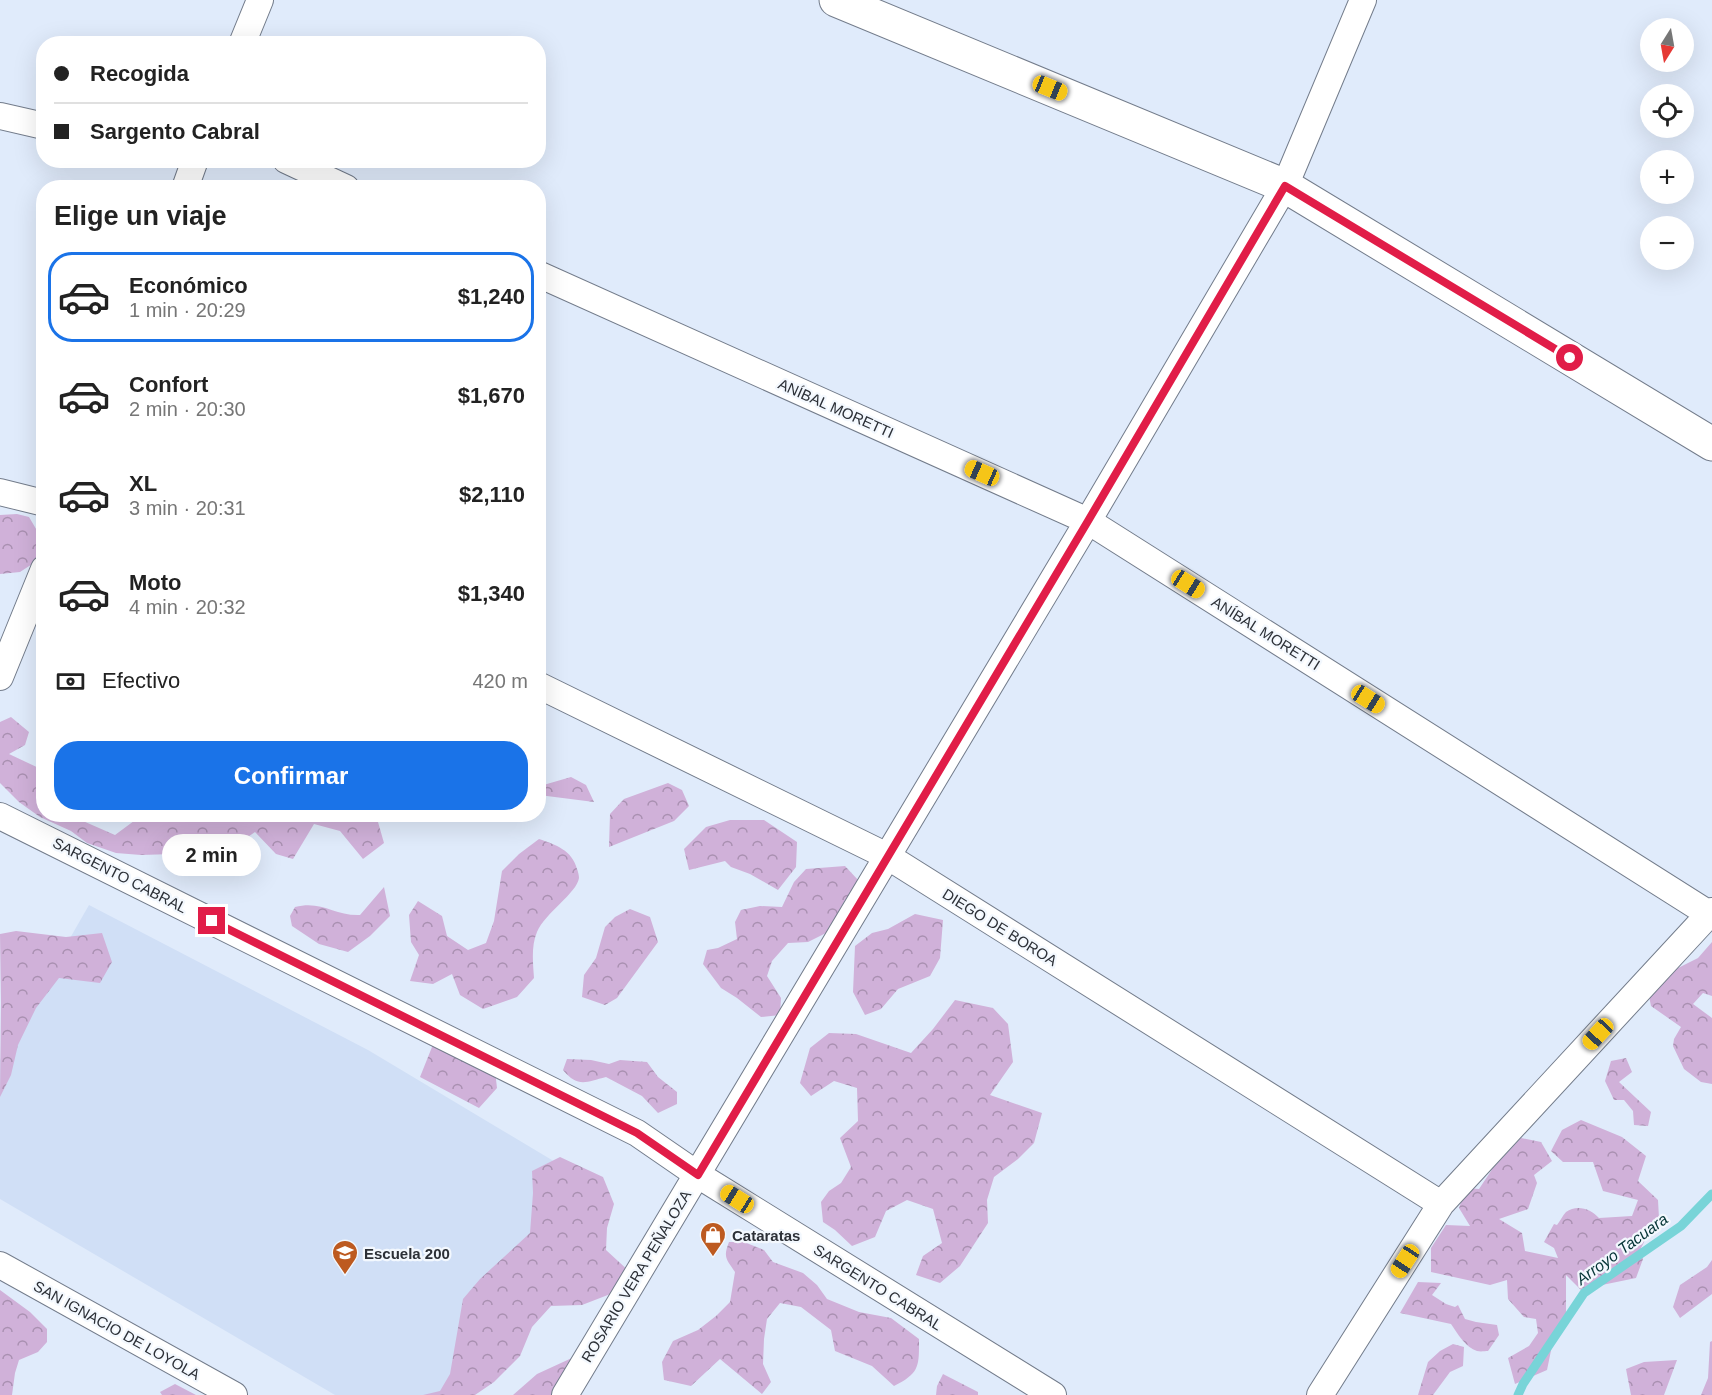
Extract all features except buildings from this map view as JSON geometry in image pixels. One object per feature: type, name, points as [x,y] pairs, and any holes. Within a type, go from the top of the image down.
[{"type":"main road","points":[[836,0],[1285,186],[1712,444]]},
{"type":"street","points":[[245,36],[260,0]]},
{"type":"street","name":"ROSARIO VERA PEÑALOZA","points":[[565,1395],[1088,521],[1285,186],[1363,0]]},
{"type":"street","points":[[0,116],[36,124]]},
{"type":"street","points":[[303,168],[329,180]]},
{"type":"street","name":"ANÍBAL MORETTI","points":[[546,278],[1088,521],[1710,913]]},
{"type":"street","points":[[0,492],[36,501]]},
{"type":"street","points":[[0,676],[36,588]]},
{"type":"street","name":"DIEGO DE BOROA","points":[[546,689],[887,856],[1441,1204]]},
{"type":"street","name":"SARGENTO CABRAL","points":[[0,816],[637,1133],[698,1175],[1053,1395]]},
{"type":"street","points":[[1320,1395],[1441,1204],[1710,913]]},
{"type":"street","name":"SAN IGNACIO DE LOYOLA","points":[[0,1265],[234,1395]]},
{"type":"shaded area","points":[[89,905],[368,1050],[592,1184],[474,1395],[335,1395],[0,1199],[0,1060]]},
{"type":"green space","points":[[17,514],[29,517],[36,529],[36,562],[20,572],[0,574],[0,515]]},
{"type":"green space","points":[[11,717],[29,732],[25,745],[9,754],[36,767],[36,814],[19,802],[0,783],[0,722]]},
{"type":"green space","points":[[571,777],[586,785],[594,802],[546,796],[546,784]]},
{"type":"green space","points":[[668,783],[682,790],[689,806],[674,821],[609,847],[610,814],[624,799]]},
{"type":"green space","points":[[730,820],[764,820],[797,842],[796,867],[778,890],[750,874],[731,867],[725,861],[689,870],[684,849],[706,827]]},
{"type":"green space","points":[[51,822],[85,822],[115,835],[133,822],[378,822],[384,843],[363,859],[340,831],[314,824],[293,859],[276,854],[255,832],[232,848],[205,855],[141,855],[116,853],[87,843],[71,831]]},
{"type":"green space","points":[[539,839],[567,853],[575,863],[579,878],[573,890],[537,932],[533,949],[534,978],[517,997],[483,1009],[460,995],[452,974],[433,984],[410,981],[419,955],[411,942],[409,915],[418,901],[442,916],[447,936],[468,950],[486,943],[494,921],[502,871]]},
{"type":"green space","points":[[845,866],[859,881],[845,900],[828,932],[808,942],[788,943],[772,961],[767,976],[781,998],[780,1015],[761,1017],[721,988],[703,964],[707,950],[718,948],[737,939],[735,922],[741,910],[760,906],[782,907],[794,882],[806,869]]},
{"type":"green space","points":[[384,887],[390,916],[370,936],[348,952],[319,944],[292,926],[290,916],[295,907],[304,905],[360,915]]},
{"type":"green space","points":[[630,909],[650,917],[658,942],[617,998],[605,1005],[582,997],[584,975],[596,958],[605,927],[615,917]]},
{"type":"green space","points":[[915,914],[943,920],[940,958],[930,976],[898,989],[881,1009],[865,1015],[853,992],[855,946],[872,933],[888,929]]},
{"type":"green space","points":[[16,931],[66,937],[102,933],[112,962],[100,983],[59,978],[36,1008],[18,1045],[11,1075],[0,1097],[0,934]]},
{"type":"green space","points":[[1712,942],[1712,996],[1703,993],[1693,1004],[1712,1018],[1712,1084],[1701,1082],[1684,1069],[1673,1046],[1681,1027],[1651,1006],[1649,996],[1668,973],[1698,958]]},
{"type":"green space","points":[[955,1000],[993,1008],[1008,1024],[1013,1062],[990,1095],[1042,1113],[1034,1143],[1018,1159],[994,1177],[987,1200],[988,1223],[960,1266],[940,1283],[916,1275],[923,1256],[942,1243],[933,1209],[907,1200],[886,1211],[875,1237],[852,1246],[823,1222],[821,1202],[829,1191],[841,1183],[851,1167],[840,1138],[858,1121],[857,1088],[834,1081],[811,1096],[800,1083],[810,1048],[829,1033],[856,1034],[911,1053]]},
{"type":"green space","points":[[434,1042],[494,1062],[497,1088],[479,1108],[420,1077]]},
{"type":"green space","points":[[1626,1058],[1632,1072],[1619,1082],[1651,1112],[1648,1126],[1634,1125],[1633,1111],[1624,1100],[1614,1100],[1605,1081],[1611,1061]]},
{"type":"green space","points":[[567,1059],[591,1060],[609,1064],[620,1060],[647,1062],[658,1077],[677,1092],[677,1104],[658,1113],[642,1096],[606,1077],[588,1082],[573,1079],[563,1070]]},
{"type":"green space","points":[[1581,1120],[1622,1137],[1646,1156],[1638,1181],[1658,1200],[1659,1218],[1641,1248],[1643,1259],[1636,1278],[1602,1285],[1584,1293],[1566,1275],[1566,1314],[1554,1336],[1547,1370],[1515,1384],[1508,1358],[1529,1346],[1538,1333],[1536,1319],[1524,1317],[1508,1299],[1507,1280],[1490,1285],[1431,1272],[1431,1248],[1446,1225],[1470,1226],[1459,1208],[1466,1188],[1479,1189],[1493,1168],[1521,1138],[1541,1142],[1552,1161],[1534,1175],[1537,1183],[1528,1209],[1499,1219],[1522,1233],[1525,1251],[1558,1258],[1554,1248],[1544,1242],[1554,1224],[1557,1225],[1565,1213],[1575,1208],[1592,1212],[1599,1218],[1632,1216],[1638,1200],[1603,1191],[1593,1162],[1563,1162],[1551,1151],[1562,1130]]},
{"type":"green space","points":[[560,1157],[603,1177],[614,1204],[607,1228],[606,1250],[631,1273],[613,1293],[582,1305],[551,1306],[532,1327],[520,1356],[494,1382],[475,1395],[423,1395],[440,1391],[450,1374],[463,1299],[480,1279],[530,1233],[532,1171]]},
{"type":"green space","points":[[729,1242],[744,1242],[764,1250],[773,1262],[803,1273],[817,1285],[827,1299],[859,1312],[891,1318],[919,1339],[918,1362],[913,1373],[894,1386],[872,1366],[835,1351],[831,1330],[801,1307],[780,1303],[767,1319],[763,1364],[771,1382],[762,1394],[720,1359],[691,1386],[664,1380],[662,1362],[673,1341],[698,1330],[730,1302],[735,1272],[726,1258]]},
{"type":"green space","points":[[1712,1260],[1712,1294],[1680,1318],[1673,1307],[1680,1285],[1707,1267]]},
{"type":"green space","points":[[1418,1282],[1441,1283],[1432,1295],[1446,1304],[1455,1307],[1458,1305],[1465,1319],[1497,1325],[1499,1335],[1488,1351],[1477,1351],[1469,1347],[1451,1324],[1400,1313]]},
{"type":"green space","points":[[0,1290],[30,1312],[47,1329],[47,1342],[38,1352],[19,1360],[12,1395],[0,1395]]},
{"type":"green space","points":[[1712,1341],[1712,1395],[1701,1395],[1708,1378],[1710,1342]]},
{"type":"green space","points":[[1453,1344],[1464,1347],[1463,1366],[1450,1372],[1433,1395],[1418,1395],[1428,1362],[1440,1351]]},
{"type":"green space","points":[[574,1357],[575,1395],[513,1395],[537,1374]]},
{"type":"green space","points":[[1677,1360],[1664,1395],[1631,1395],[1626,1369],[1644,1362]]},
{"type":"green space","points":[[943,1374],[978,1392],[978,1395],[936,1395],[937,1386]]},
{"type":"green space","points":[[175,1384],[196,1395],[162,1395],[160,1392]]},
{"type":"waterway","name":"Arroyo Tacuara","points":[[1518,1395],[1584,1293],[1681,1226],[1712,1194]]},
{"type":"place","name":"Cataratas","points":[[713,1258]]},
{"type":"place","name":"Escuela 200","points":[[345,1276]]},
{"type":"route","points":[[212,921],[637,1133],[698,1175],[1285,186],[1570,358]]}]
